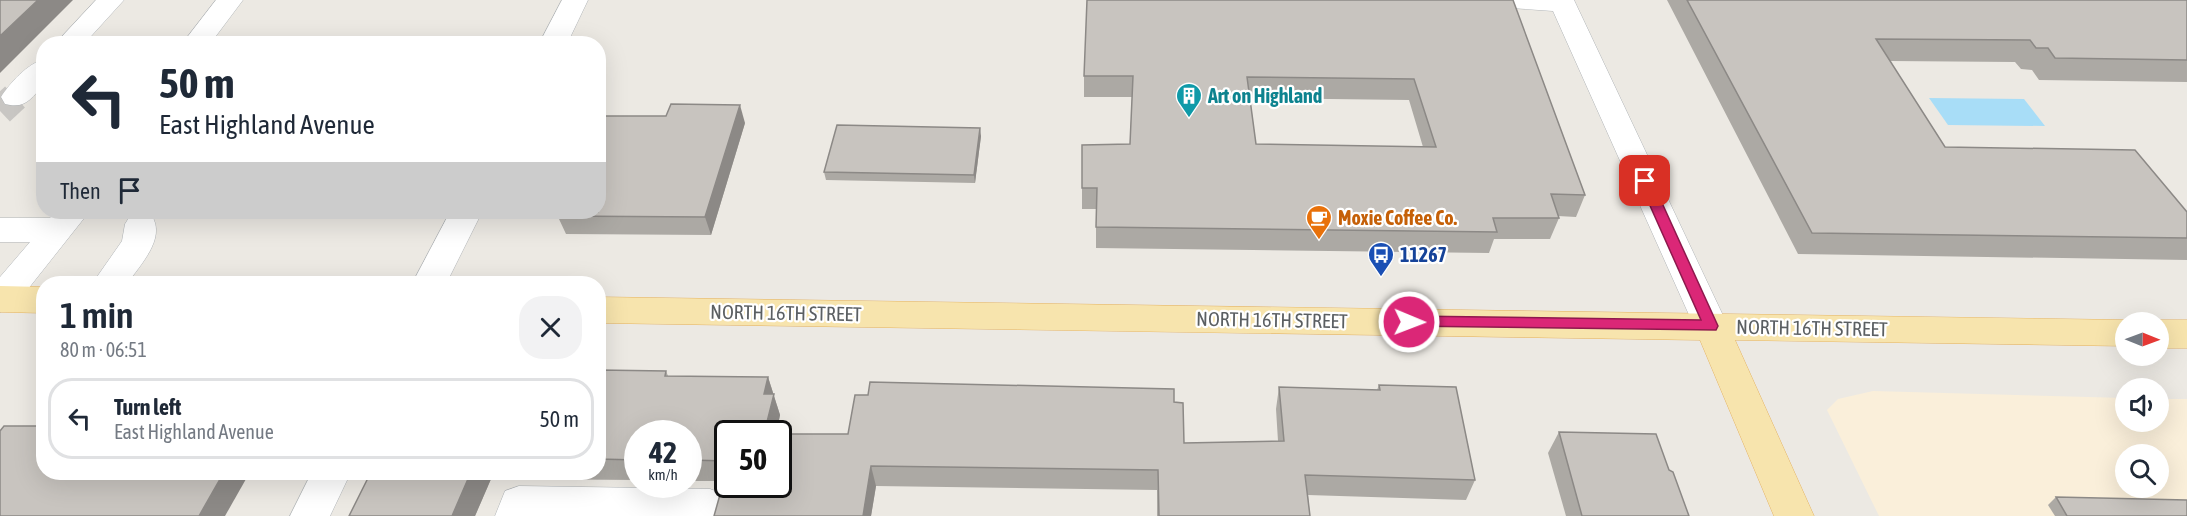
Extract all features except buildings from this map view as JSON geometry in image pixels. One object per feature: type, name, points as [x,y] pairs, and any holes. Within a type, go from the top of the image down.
[{"type":"main road","points":[[0,299],[36,300]]},
{"type":"main road","name":"NORTH 16TH STREET","points":[[606,310],[2115,333]]},
{"type":"main road","points":[[1711,326],[1794,516]]},
{"type":"main road","points":[[2169,334],[2187,334]]},
{"type":"street","points":[[76,36],[111,0]]},
{"type":"street","points":[[201,36],[230,0]]},
{"type":"street","points":[[556,36],[575,0]]},
{"type":"street","points":[[1520,2],[1562,1],[1711,326]]},
{"type":"street","points":[[15,97],[36,76]]},
{"type":"street","points":[[433,276],[462,219]]},
{"type":"street","points":[[0,230],[66,221]]},
{"type":"street","points":[[0,299],[66,221]]},
{"type":"street","points":[[115,276],[138,243],[141,224]]},
{"type":"street","points":[[310,516],[328,480]]},
{"type":"street","points":[[514,516],[519,503],[710,506],[707,516]]},
{"type":"shaded area","points":[[1873,391],[2115,398],[2115,432],[2169,432],[2169,399],[2187,399],[2187,516],[1879,516],[1827,410],[1838,399]]},
{"type":"water","points":[[1929,98],[2024,99],[2045,126],[1948,125]]},
{"type":"tunnel","points":[[0,111],[15,97]]},
{"type":"place","name":"Art on Highland","points":[[1189,119]]},
{"type":"place","name":"Moxie Coffee Co.","points":[[1319,241]]},
{"type":"place","name":"11267","points":[[1381,278]]},
{"type":"route","points":[[1409,322],[1711,326],[1645,181]]}]
